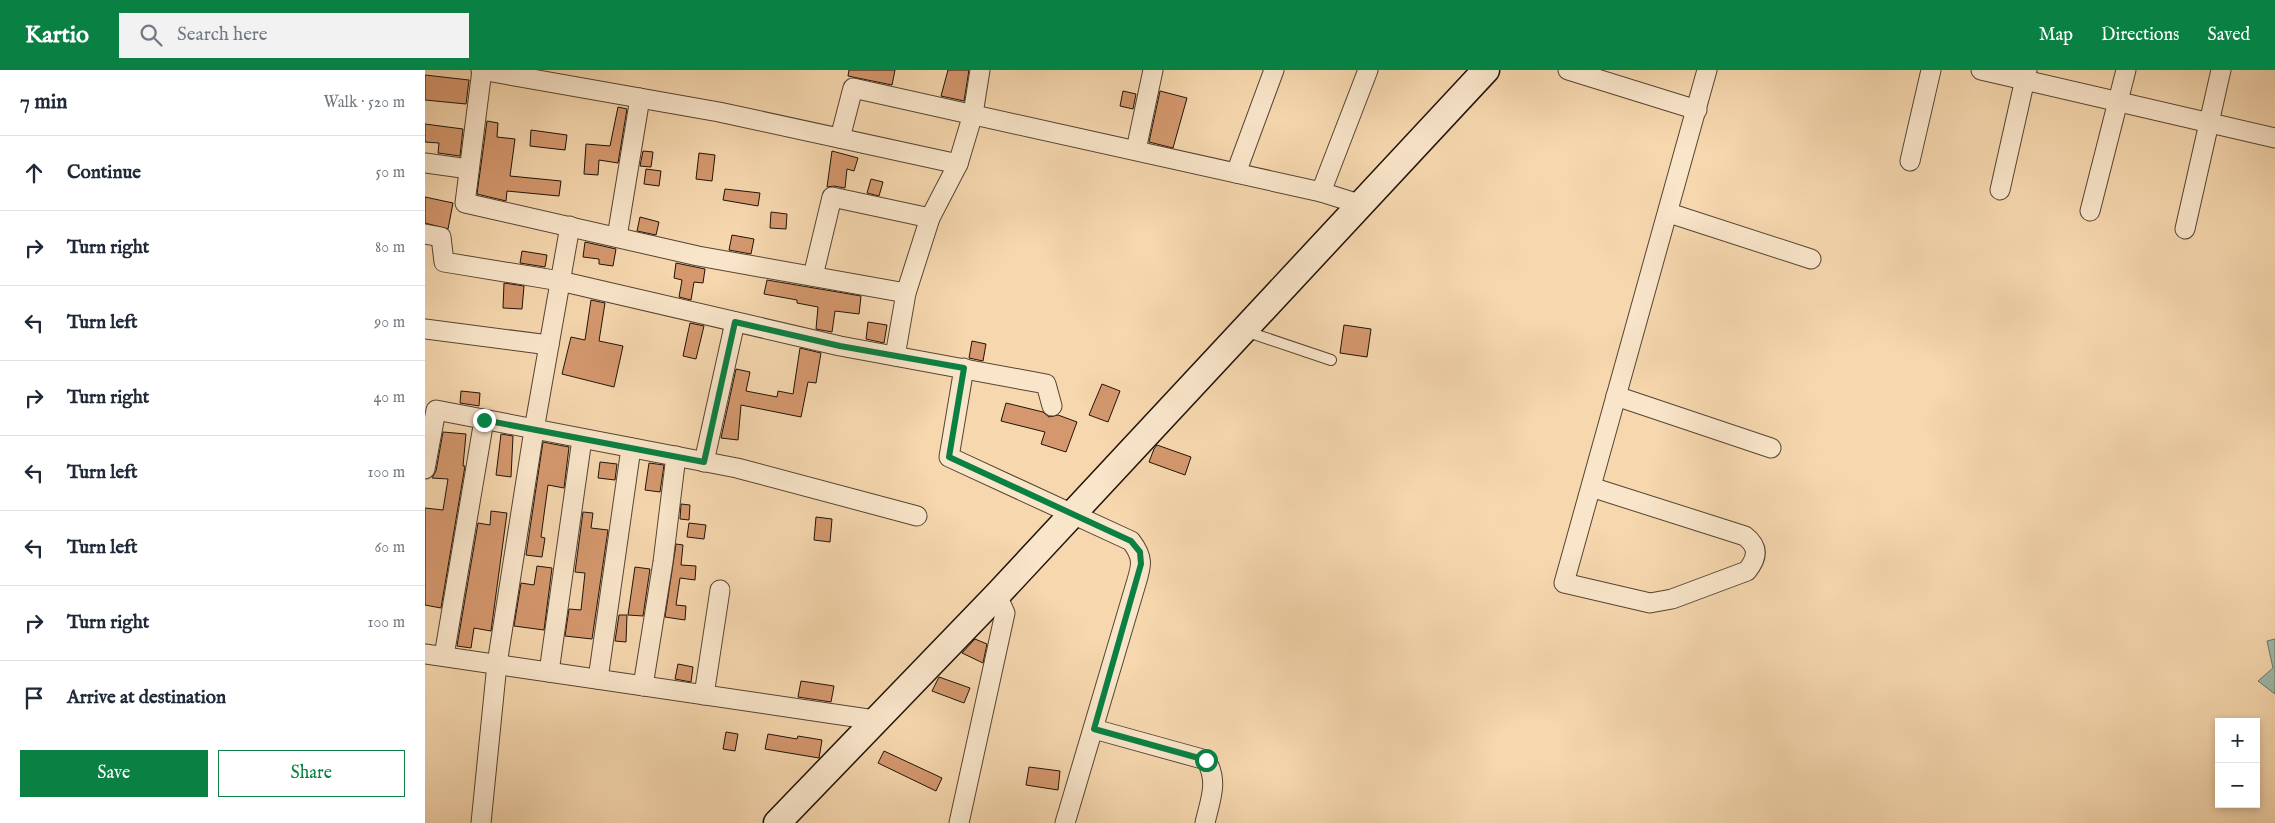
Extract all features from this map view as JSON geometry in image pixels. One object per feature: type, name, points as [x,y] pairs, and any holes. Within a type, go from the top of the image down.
[{"type":"main road","points":[[777,823],[997,595],[1071,513],[1485,70]]},
{"type":"street","points":[[907,293],[698,256],[465,203],[481,70],[719,112],[959,164]]},
{"type":"street","points":[[895,356],[907,293],[930,218],[959,164],[973,114],[980,70]]},
{"type":"street","points":[[1136,150],[1153,70]]},
{"type":"street","points":[[1236,173],[1274,70]]},
{"type":"street","points":[[1321,192],[1369,70]]},
{"type":"street","points":[[1568,70],[1697,110]]},
{"type":"street","points":[[1591,487],[1745,536],[1754,543],[1757,552],[1755,562],[1747,571],[1673,599],[1650,603],[1564,583],[1591,487],[1669,213],[1707,70]]},
{"type":"street","points":[[1910,160],[1931,70]]},
{"type":"street","points":[[1981,70],[2026,75],[2119,102],[2275,138]]},
{"type":"street","points":[[2090,211],[2119,102],[2125,70]]},
{"type":"street","points":[[2185,229],[2221,70]]},
{"type":"street","points":[[2000,190],[2026,75]]},
{"type":"street","points":[[840,138],[853,88],[1321,192],[1359,204]]},
{"type":"street","points":[[617,237],[640,98]]},
{"type":"street","points":[[425,163],[469,169]]},
{"type":"street","points":[[813,276],[831,197],[930,218]]},
{"type":"street","points":[[1669,213],[1811,259]]},
{"type":"street","points":[[481,823],[497,664],[569,226]]},
{"type":"street","points":[[425,234],[441,236],[444,262],[560,281],[735,322],[895,356],[1046,384],[1052,406]]},
{"type":"street","points":[[704,462],[735,322]]},
{"type":"street","points":[[425,329],[549,345]]},
{"type":"street","points":[[964,368],[949,457],[1131,541],[1140,552],[1141,564],[1065,823]]},
{"type":"street","points":[[1617,396],[1771,448]]},
{"type":"street","points":[[425,469],[428,439],[436,410],[737,468],[917,516]]},
{"type":"street","points":[[444,656],[484,420]]},
{"type":"street","points":[[549,672],[583,438]]},
{"type":"street","points":[[598,680],[631,448]]},
{"type":"street","points":[[643,686],[663,562],[676,456]]},
{"type":"street","points":[[704,695],[720,590]]},
{"type":"street","points":[[959,823],[1005,613],[997,595]]},
{"type":"street","points":[[425,654],[875,720]]},
{"type":"street","points":[[1094,729],[1206,760],[1213,772],[1214,782],[1205,823]]},
{"type":"lane","points":[[1242,330],[1331,360]]},
{"type":"shaded area","points":[[2275,639],[2275,694],[2258,681],[2273,668],[2267,641]]},
{"type":"building","points":[[849,70],[895,70],[892,85],[848,76]]},
{"type":"building","points":[[948,70],[969,70],[964,101],[941,96]]},
{"type":"building","points":[[425,75],[469,80],[466,104],[425,100]]},
{"type":"building","points":[[1123,91],[1136,94],[1133,109],[1120,106]]},
{"type":"building","points":[[1160,91],[1187,98],[1173,148],[1149,142]]},
{"type":"building","points":[[618,107],[627,109],[618,163],[599,160],[598,175],[584,174],[586,144],[610,146]]},
{"type":"building","points":[[487,121],[498,123],[497,137],[515,139],[510,176],[561,181],[559,196],[507,191],[506,201],[477,194]]},
{"type":"building","points":[[425,124],[463,129],[460,156],[438,153],[439,143],[425,142]]},
{"type":"building","points":[[531,130],[567,135],[565,150],[530,146]]},
{"type":"building","points":[[643,151],[653,152],[651,167],[640,166]]},
{"type":"building","points":[[832,151],[858,158],[854,171],[847,169],[845,188],[827,187]]},
{"type":"building","points":[[699,153],[715,155],[712,181],[696,179]]},
{"type":"building","points":[[646,169],[661,171],[659,186],[644,184]]},
{"type":"building","points":[[871,179],[883,182],[879,196],[867,193]]},
{"type":"building","points":[[725,189],[760,193],[758,206],[723,200]]},
{"type":"building","points":[[425,197],[453,203],[448,229],[425,223]]},
{"type":"building","points":[[771,212],[787,214],[786,229],[770,228]]},
{"type":"building","points":[[640,217],[659,222],[656,235],[637,231]]},
{"type":"building","points":[[732,235],[754,239],[751,254],[729,250]]},
{"type":"building","points":[[585,242],[616,249],[613,266],[599,264],[599,259],[583,257]]},
{"type":"building","points":[[522,251],[547,255],[545,267],[520,263]]},
{"type":"building","points":[[676,263],[705,269],[703,283],[694,282],[691,300],[679,297],[682,280],[674,278]]},
{"type":"building","points":[[767,280],[861,296],[859,314],[835,311],[832,332],[816,329],[818,307],[797,303],[797,300],[764,294]]},
{"type":"building","points":[[504,283],[524,286],[522,309],[503,308]]},
{"type":"building","points":[[591,300],[605,303],[599,341],[623,346],[614,387],[562,374],[571,337],[585,340]]},
{"type":"building","points":[[868,322],[887,325],[884,343],[866,339]]},
{"type":"building","points":[[690,323],[704,326],[696,359],[683,356]]},
{"type":"building","points":[[1344,325],[1371,329],[1367,357],[1340,353]]},
{"type":"building","points":[[972,341],[986,344],[983,361],[969,358]]},
{"type":"building","points":[[800,348],[821,353],[816,383],[808,382],[801,417],[741,405],[738,440],[721,438],[736,369],[750,372],[746,391],[777,397],[778,391],[793,394]]},
{"type":"building","points":[[1102,384],[1120,391],[1108,422],[1089,415]]},
{"type":"building","points":[[461,391],[480,393],[479,406],[460,403]]},
{"type":"building","points":[[1006,403],[1043,412],[1049,417],[1058,415],[1077,422],[1066,452],[1041,444],[1045,432],[1001,421]]},
{"type":"building","points":[[443,432],[466,434],[463,466],[465,466],[441,608],[425,605],[425,508],[443,510],[448,479],[432,478],[436,471]]},
{"type":"building","points":[[501,434],[513,436],[511,477],[496,475]]},
{"type":"building","points":[[543,442],[569,447],[564,488],[548,485],[541,537],[545,538],[542,557],[526,555]]},
{"type":"building","points":[[1157,445],[1191,457],[1185,475],[1149,462]]},
{"type":"building","points":[[600,462],[617,464],[615,480],[598,478]]},
{"type":"building","points":[[649,463],[664,465],[660,492],[645,490]]},
{"type":"building","points":[[681,504],[690,505],[689,520],[680,519]]},
{"type":"building","points":[[491,511],[507,513],[491,631],[474,628],[471,648],[457,646],[478,523],[490,525]]},
{"type":"building","points":[[583,512],[593,513],[591,528],[608,530],[592,639],[565,636],[569,609],[581,610],[585,573],[575,572]]},
{"type":"building","points":[[816,517],[832,519],[830,542],[814,540]]},
{"type":"building","points":[[689,523],[706,525],[704,539],[687,537]]},
{"type":"building","points":[[676,544],[683,545],[681,565],[696,566],[695,580],[680,578],[676,605],[686,606],[685,620],[665,617]]},
{"type":"building","points":[[537,566],[552,568],[544,630],[514,626],[521,583],[534,585]]},
{"type":"building","points":[[635,567],[650,569],[643,616],[628,615]]},
{"type":"building","points":[[619,615],[627,615],[626,642],[615,641]]},
{"type":"building","points":[[975,639],[987,644],[983,663],[962,653]]},
{"type":"building","points":[[678,664],[693,667],[691,682],[675,679]]},
{"type":"building","points":[[939,677],[970,688],[964,703],[932,691]]},
{"type":"building","points":[[801,681],[834,686],[831,702],[798,697]]},
{"type":"building","points":[[726,732],[738,734],[735,751],[723,749]]},
{"type":"building","points":[[768,734],[797,739],[798,736],[822,740],[819,758],[765,749]]},
{"type":"building","points":[[884,751],[942,778],[936,791],[878,763]]},
{"type":"building","points":[[1029,767],[1060,771],[1058,790],[1026,785]]},
{"type":"route","points":[[484,420],[704,462],[720,382],[735,322],[840,346],[964,368],[949,457],[1131,541],[1140,552],[1141,564],[1094,729],[1206,760]]}]
